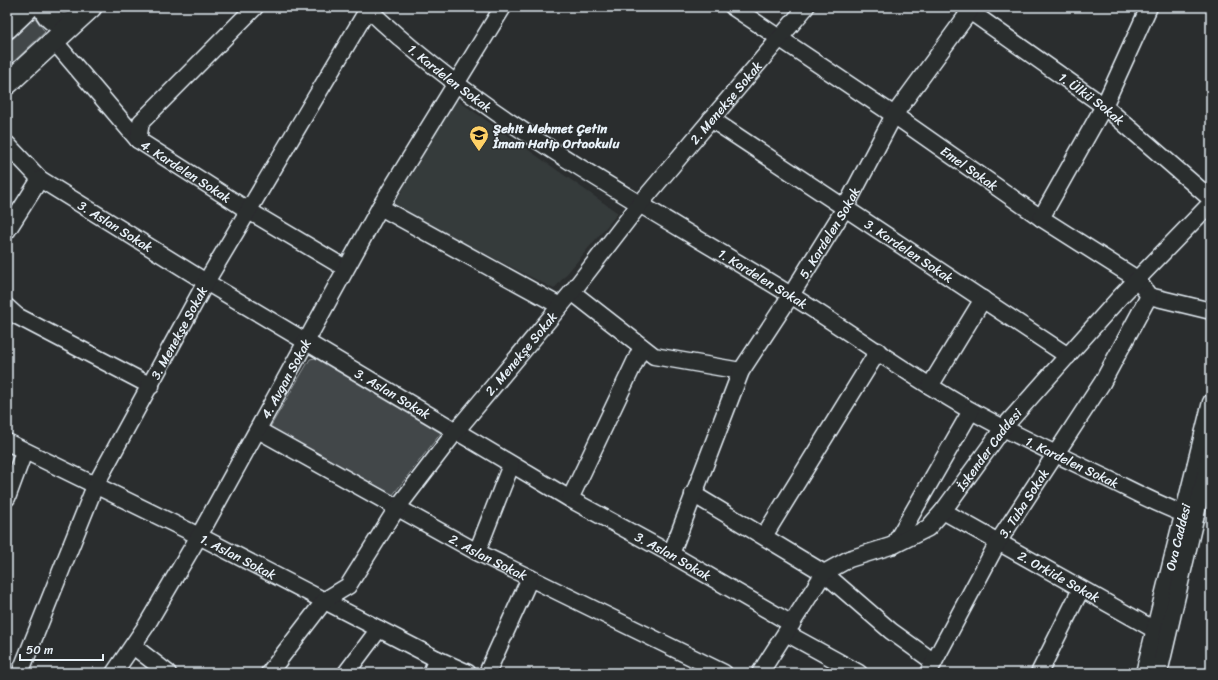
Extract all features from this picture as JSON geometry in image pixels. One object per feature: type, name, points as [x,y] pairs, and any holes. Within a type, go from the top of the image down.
[{"type":"main road","points":[[7,28],[29,7]]},
{"type":"main road","points":[[44,7],[46,14],[56,22],[68,24],[85,10]]},
{"type":"main road","points":[[7,84],[85,10]]},
{"type":"street","points":[[138,140],[141,122],[255,7]]},
{"type":"street","name":"4. Avgan Sokak","points":[[114,673],[133,646],[199,536],[345,268],[380,207],[455,82],[503,7]]},
{"type":"street","name":"Emel Sokak","points":[[733,7],[894,115],[1041,218],[1137,279],[1150,296]]},
{"type":"street","name":"2. Menekşe Sokak","points":[[269,673],[325,600],[348,586],[398,508],[456,431],[572,292],[639,205],[806,7]]},
{"type":"street","points":[[1041,218],[1104,106],[1149,7]]},
{"type":"street","name":"1. Kardelen Sokak","points":[[367,8],[394,34],[455,82],[548,148],[639,205],[791,295],[930,386],[971,411],[1055,454],[1189,516]]},
{"type":"street","name":"3. Menekşe Sokak","points":[[19,673],[95,486],[151,386],[206,282],[367,8]]},
{"type":"street","name":"1. Ülkü Sokak","points":[[975,11],[1104,106],[1211,199]]},
{"type":"street","name":"5. Kardelen Sokak","points":[[671,554],[741,371],[791,295],[845,208],[894,115],[975,11]]},
{"type":"street","name":"4. Kardelen Sokak","points":[[54,41],[138,140],[249,211],[345,268]]},
{"type":"street","name":"3. Kardelen Sokak","points":[[711,119],[1068,356]]},
{"type":"street","name":"3. Aslan Sokak","points":[[7,144],[40,179],[206,282],[511,465],[671,554],[856,672]]},
{"type":"street","points":[[7,231],[40,179]]},
{"type":"street","name":"İskender Caddesi","points":[[760,673],[824,573],[849,559],[894,544],[928,528],[943,511],[1004,427],[1137,279],[1211,203]]},
{"type":"street","points":[[380,207],[560,306]]},
{"type":"street","points":[[572,292],[654,356],[741,371]]},
{"type":"street","points":[[1150,296],[1211,311]]},
{"type":"street","name":"3. Tuba Sokak","points":[[931,667],[998,542],[1102,383],[1150,296]]},
{"type":"street","points":[[930,386],[983,299]]},
{"type":"street","points":[[7,307],[18,316],[151,386]]},
{"type":"street","points":[[570,499],[642,347]]},
{"type":"street","points":[[764,536],[878,351]]},
{"type":"street","name":"Ova Caddesi","points":[[1159,673],[1211,402]]},
{"type":"street","points":[[894,544],[971,411]]},
{"type":"street","name":"2. Aslan Sokak","points":[[258,430],[477,552],[724,673]]},
{"type":"street","name":"1. Aslan Sokak","points":[[7,442],[24,452],[199,536],[325,600],[380,629],[434,666],[468,673]]},
{"type":"street","points":[[7,498],[24,452]]},
{"type":"street","name":"Ova Caddesi","points":[[1144,673],[1155,630],[1189,516],[1210,458]]},
{"type":"street","points":[[477,552],[511,465]]},
{"type":"street","points":[[693,494],[824,573],[931,667]]},
{"type":"street","name":"2. Orkide Sokak","points":[[943,511],[1155,630]]},
{"type":"street","points":[[487,673],[530,578]]},
{"type":"street","points":[[1039,673],[1081,589]]},
{"type":"street","points":[[346,673],[380,629]]},
{"type":"street","points":[[133,646],[168,673]]},
{"type":"street","points":[[7,666],[19,673]]},
{"type":"shaded area","points":[[34,16],[45,32],[7,68],[7,41]]},
{"type":"shaded area","name":"Şehit Mehmet Çetin İmam Hatip Ortaokulu","points":[[456,99],[618,213],[554,289],[393,206]]},
{"type":"shaded area","points":[[315,358],[441,433],[392,496],[269,429],[310,359]]},
{"type":"place","name":"Şehit Mehmet Çetin İmam Hatip Ortaokulu","points":[[479,152]]}]
